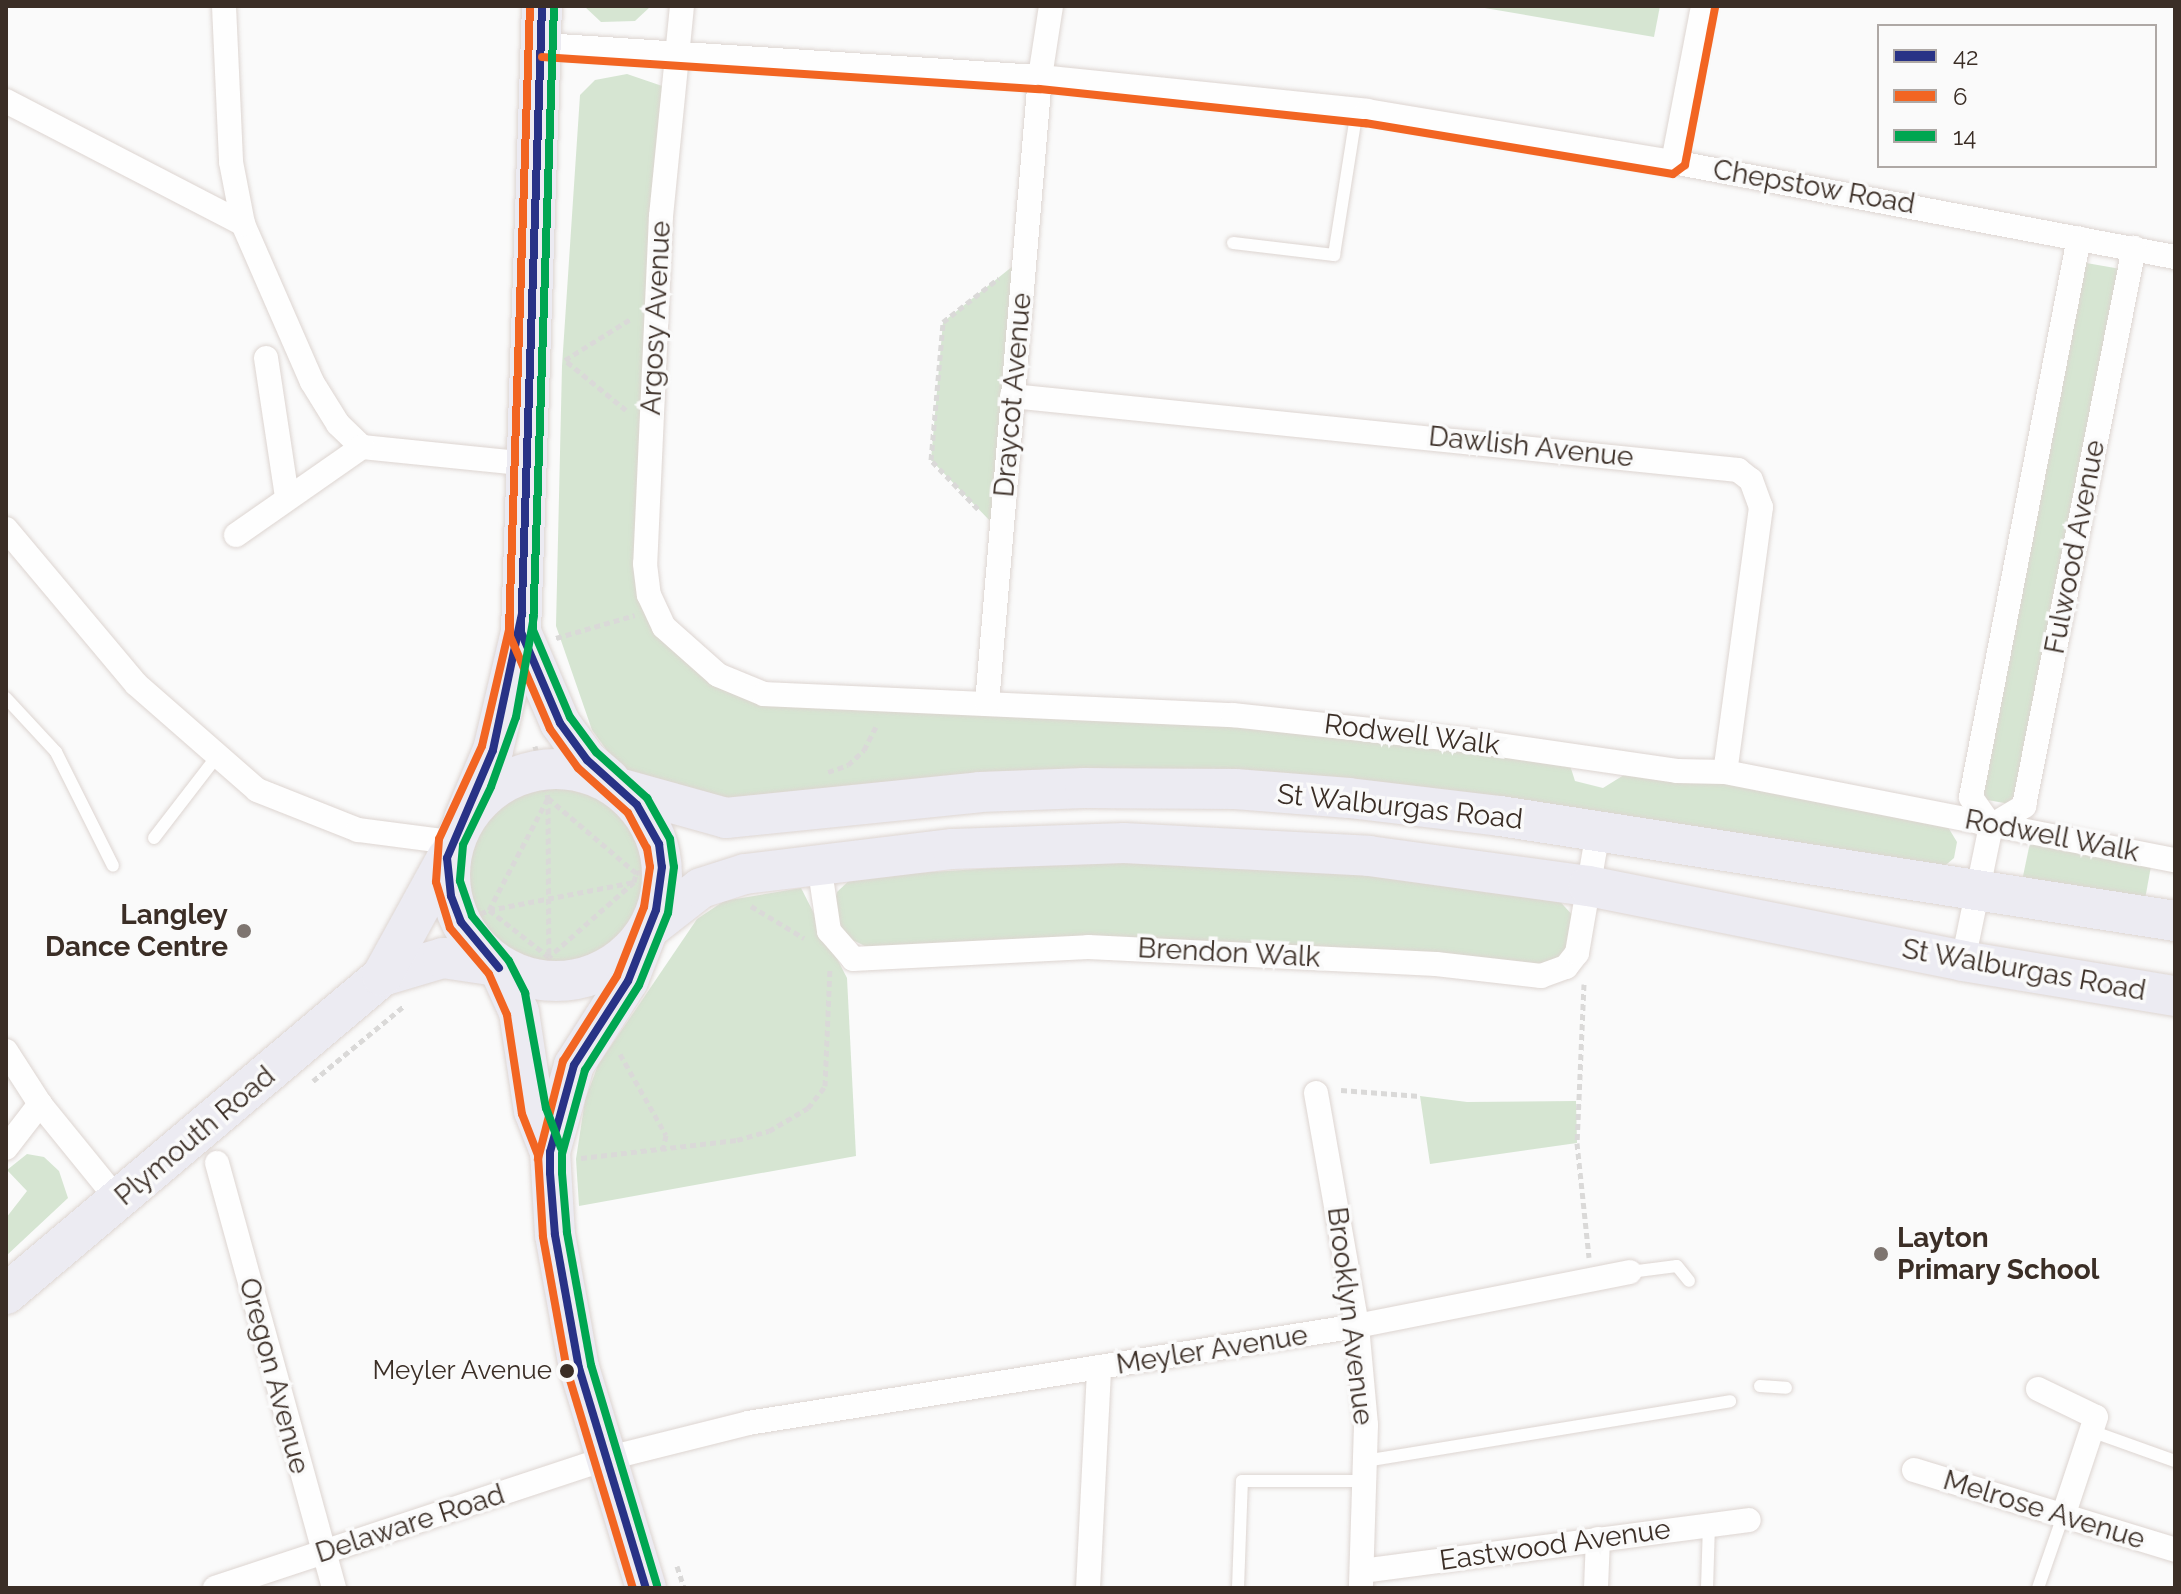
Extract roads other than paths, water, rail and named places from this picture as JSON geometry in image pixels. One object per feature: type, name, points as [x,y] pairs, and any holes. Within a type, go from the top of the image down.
[{"type":"main road","points":[[543,25],[528,464],[536,636],[560,723],[587,760],[619,787],[651,825],[659,844],[661,885],[649,930],[628,981],[574,1065],[570,1157],[558,1250],[579,1368],[646,1588]]},
{"type":"main road","points":[[536,636],[454,840],[451,896],[461,922],[497,967],[519,1012],[534,1111],[570,1157]]},
{"type":"main road","name":"St Walburgas Road","points":[[454,840],[505,784],[541,770],[566,770],[726,818],[980,792],[1235,789],[1407,803],[2175,921]]},
{"type":"main road","name":"Plymouth Road","points":[[397,988],[454,840]]},
{"type":"main road","name":"St Walburgas Road","points":[[649,930],[701,888],[723,880],[819,864],[953,849],[1124,843],[1369,856],[1589,886],[1963,961],[2175,996]]},
{"type":"main road","name":"Plymouth Road","points":[[6,1294],[118,1200],[397,988],[443,958],[549,980],[586,975],[616,959],[649,930]]},
{"type":"street","points":[[224,6],[231,162],[243,224],[312,382],[338,424],[362,447],[528,464]]},
{"type":"street","name":"Argosy Avenue","points":[[664,627],[649,595],[645,537],[656,302],[675,56],[682,6]]},
{"type":"street","name":"Draycot Avenue","points":[[987,703],[1040,77],[1051,6]]},
{"type":"street","points":[[1673,162],[1703,6]]},
{"type":"street","name":"Chepstow Road","points":[[543,25],[675,56],[1040,77],[1357,110],[1673,162],[2175,257]]},
{"type":"street","points":[[6,101],[243,224]]},
{"type":"street","name":"Fulwood Avenue","points":[[2079,238],[1971,797],[1991,826],[2024,806],[2134,248]]},
{"type":"street","points":[[266,358],[287,497]]},
{"type":"street","name":"Dawlish Avenue","points":[[1012,396],[1738,470],[1751,480],[1761,507],[1725,772]]},
{"type":"street","points":[[236,535],[362,447]]},
{"type":"street","points":[[6,529],[136,684],[257,790],[358,830],[454,840]]},
{"type":"street","name":"Rodwell Walk","points":[[664,627],[694,659],[745,690],[1302,721],[1677,771],[1725,772],[2175,860]]},
{"type":"street","points":[[1963,961],[1991,826]]},
{"type":"street","points":[[1589,886],[1598,832]]},
{"type":"street","name":"Brendon Walk","points":[[819,864],[829,931],[843,958],[1088,947],[1436,964],[1541,976],[1566,967],[1577,953],[1589,886]]},
{"type":"street","points":[[6,1051],[40,1104],[118,1200]]},
{"type":"street","name":"Brooklyn Avenue","points":[[1316,1093],[1357,1326],[1364,1471],[1362,1579]]},
{"type":"street","points":[[6,1148],[40,1104]]},
{"type":"street","name":"Oregon Avenue","points":[[217,1163],[334,1588]]},
{"type":"street","name":"Meyler Avenue","points":[[605,1459],[748,1423],[1357,1326],[1630,1272]]},
{"type":"street","points":[[1088,1588],[1099,1369]]},
{"type":"street","points":[[2038,1389],[2096,1417],[2063,1516]]},
{"type":"street","name":"Delaware Road","points":[[215,1588],[605,1459]]},
{"type":"street","name":"Melrose Avenue","points":[[1914,1470],[2175,1550]]},
{"type":"street","name":"Eastwood Avenue","points":[[1362,1579],[1598,1539],[1749,1520]]},
{"type":"street","points":[[1596,1588],[1598,1539]]},
{"type":"lane","points":[[1233,243],[1334,255],[1357,110]]},
{"type":"lane","points":[[6,698],[56,752],[113,866]]},
{"type":"lane","points":[[154,838],[218,755]]},
{"type":"lane","points":[[1630,1272],[1677,1266],[1689,1281]]},
{"type":"lane","points":[[1760,1386],[1786,1388]]},
{"type":"lane","points":[[1238,1588],[1242,1481],[1364,1471],[1730,1401]]},
{"type":"lane","points":[[2091,1431],[2175,1461]]},
{"type":"lane","points":[[2038,1588],[2063,1516]]},
{"type":"lane","points":[[1707,1588],[1709,1525]]},
{"type":"place","name":"Langley Dance Centre","points":[[244,931]]},
{"type":"place","name":"Layton Primary School","points":[[1881,1254]]},
{"type":"place","name":"Meyler Avenue","points":[[567,1371]]}]
